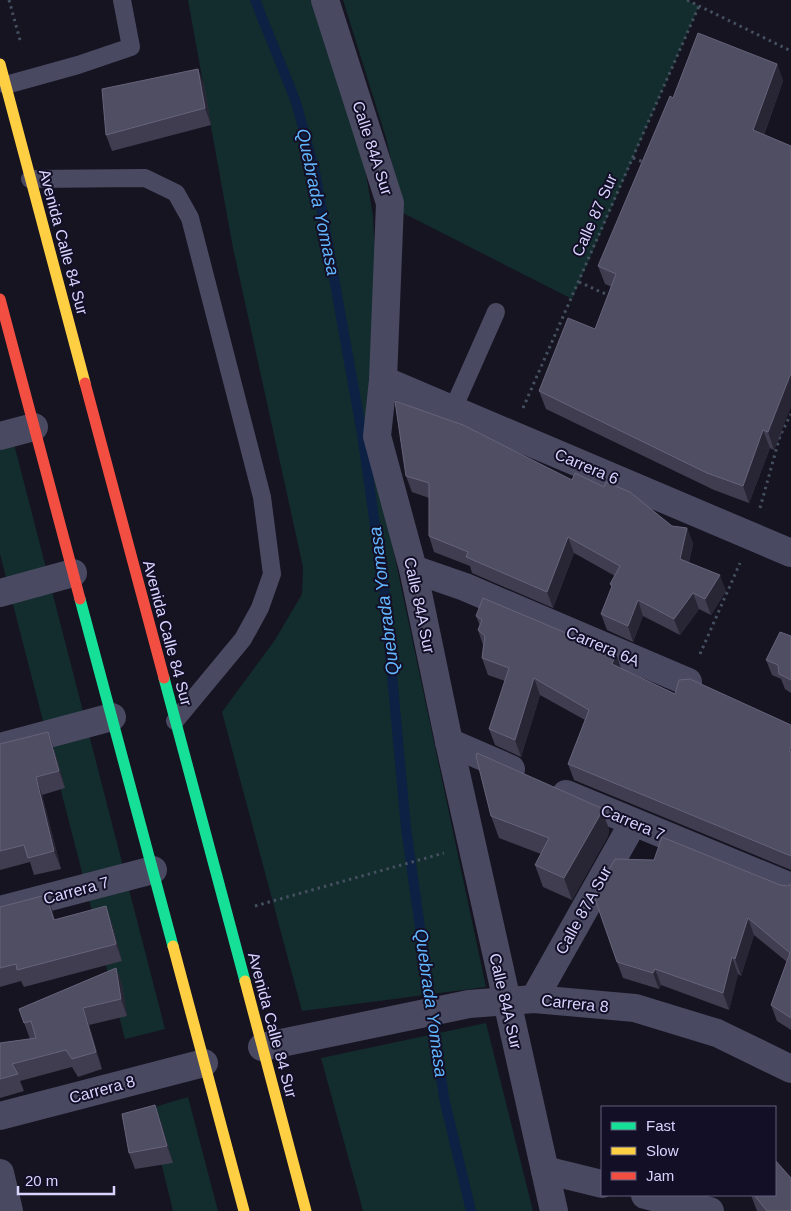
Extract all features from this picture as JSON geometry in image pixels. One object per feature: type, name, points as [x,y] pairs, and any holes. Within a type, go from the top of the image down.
[{"type":"highway","name":"Avenida Calle 84 Sur","points":[[0,64],[306,1211]]},
{"type":"highway","points":[[0,299],[244,1211]]},
{"type":"street","name":"Calle 84A Sur","points":[[325,0],[390,203],[383,380],[378,436],[413,569],[449,742],[554,1211]]},
{"type":"street","name":"Carrera 6","points":[[383,380],[791,553]]},
{"type":"street","points":[[0,436],[34,427]]},
{"type":"street","name":"Carrera 6A","points":[[413,569],[464,586],[688,682]]},
{"type":"street","points":[[0,593],[73,573]]},
{"type":"street","points":[[0,747],[112,717]]},
{"type":"street","name":"Carrera 7","points":[[449,742],[633,823],[791,887]]},
{"type":"street","name":"Calle 87A Sur","points":[[534,998],[633,823]]},
{"type":"street","name":"Carrera 7","points":[[0,910],[153,870]]},
{"type":"street","name":"Carrera 8","points":[[262,1047],[469,1004],[534,998],[635,1008],[717,1033],[791,1069]]},
{"type":"street","name":"Carrera 8","points":[[0,1116],[204,1063]]},
{"type":"street","points":[[545,1170],[601,1184]]},
{"type":"street","points":[[0,1173],[9,1211]]},
{"type":"street","points":[[649,1196],[710,1211]]},
{"type":"lane","points":[[6,85],[78,65],[131,47],[122,0]]},
{"type":"lane","points":[[30,179],[145,178],[176,192],[190,218],[262,497],[272,574],[260,608],[243,639],[175,721]]},
{"type":"lane","points":[[453,409],[496,312]]},
{"type":"path","points":[[687,0],[791,51]]},
{"type":"path","name":"Calle 87 Sur","points":[[512,434],[699,6]]},
{"type":"path","points":[[633,158],[650,165]]},
{"type":"path","points":[[579,282],[614,298]]},
{"type":"path","points":[[752,536],[780,436],[791,414]]},
{"type":"path","points":[[226,914],[432,857]]},
{"type":"green space","points":[[188,0],[315,0],[358,126],[373,216],[389,530],[486,987],[302,1011],[222,712],[275,640],[302,594],[303,567],[233,248]]},
{"type":"green space","points":[[343,0],[687,0],[699,6],[572,299],[403,213],[386,138]]},
{"type":"green space","points":[[14,444],[165,1029],[125,1039],[0,554],[0,448]]},
{"type":"green space","points":[[486,1023],[533,1211],[363,1211],[321,1058]]},
{"type":"green space","points":[[188,1097],[218,1211],[173,1211],[148,1109]]},
{"type":"building","points":[[698,33],[777,64],[753,130],[791,146],[791,373],[768,432],[763,430],[743,486],[707,473],[539,391],[568,318],[595,329],[616,274],[598,266],[670,96],[673,98]]},
{"type":"building","points":[[198,69],[205,108],[106,135],[102,89]]},
{"type":"building","points":[[395,401],[463,425],[572,480],[575,473],[604,487],[606,482],[630,492],[672,526],[687,528],[680,559],[720,575],[705,599],[693,593],[674,619],[638,600],[628,626],[601,614],[612,586],[610,584],[620,566],[568,537],[547,592],[466,557],[468,552],[429,536],[429,483],[406,476]]},
{"type":"building","points":[[483,598],[616,654],[612,664],[675,694],[679,680],[690,679],[791,725],[791,747],[789,751],[791,752],[791,856],[568,764],[589,710],[534,678],[515,740],[489,729],[509,668],[482,658],[485,636],[478,630],[482,620],[476,616]]},
{"type":"building","points":[[780,632],[791,636],[791,680],[779,674],[778,665],[766,660]]},
{"type":"building","points":[[48,732],[59,771],[36,777],[54,851],[28,858],[24,845],[0,851],[0,744]]},
{"type":"building","points":[[477,753],[601,808],[600,815],[564,878],[535,865],[549,838],[491,816],[476,756]]},
{"type":"building","points":[[662,837],[780,885],[788,886],[791,884],[791,1018],[771,1005],[790,953],[748,918],[735,959],[732,957],[723,993],[655,969],[653,973],[617,962],[594,896],[615,859],[654,860]]},
{"type":"building","points":[[46,895],[54,920],[106,906],[116,944],[17,970],[16,964],[0,968],[0,907]]},
{"type":"building","points":[[116,968],[121,999],[83,1008],[96,1052],[72,1059],[66,1050],[12,1064],[18,1074],[0,1079],[0,1043],[36,1038],[31,1021],[24,1023],[19,1009]]},
{"type":"building","points":[[155,1105],[167,1146],[129,1153],[122,1114]]},
{"type":"building","points":[[776,1161],[791,1178],[791,1211],[767,1211],[755,1196],[776,1196]]},
{"type":"waterway","name":"Quebrada Yomasa","points":[[255,0],[296,102],[315,172],[362,434],[384,588],[406,828],[444,1098],[471,1211]]},
{"type":"traffic: fast","points":[[80,599],[173,946]]},
{"type":"traffic: fast","points":[[164,678],[245,981]]},
{"type":"traffic: slow","points":[[0,64],[85,383]]},
{"type":"traffic: slow","points":[[173,946],[244,1211]]},
{"type":"traffic: slow","points":[[245,981],[306,1211]]},
{"type":"traffic: jam","points":[[0,299],[80,599]]},
{"type":"traffic: jam","points":[[85,383],[164,678]]}]
